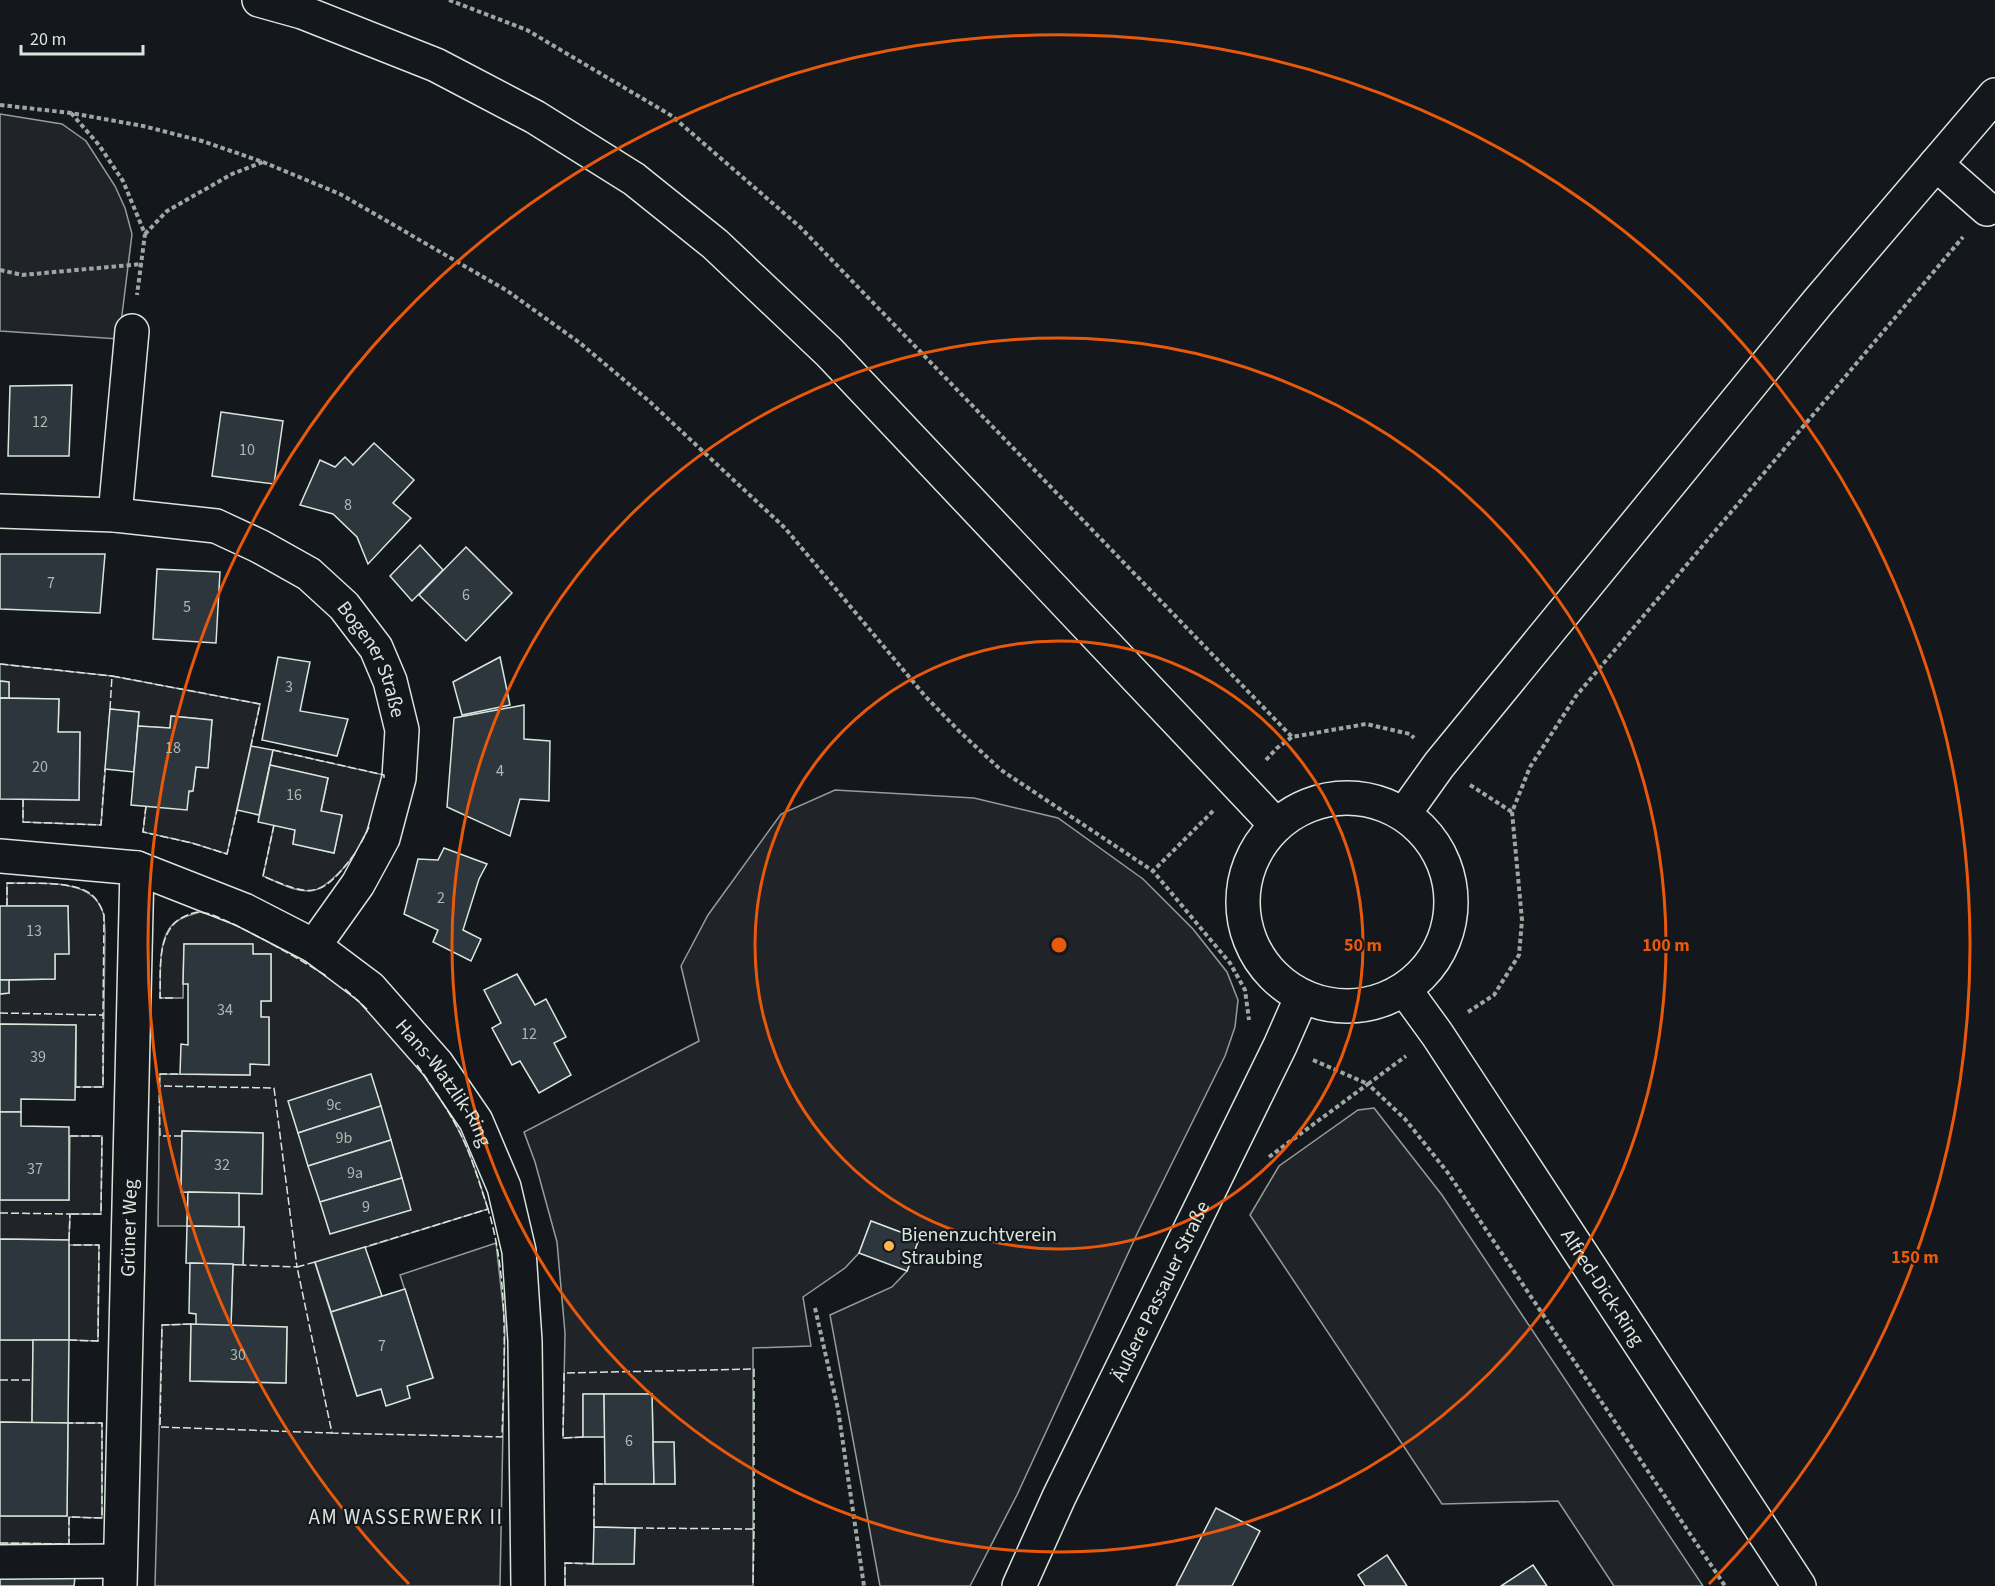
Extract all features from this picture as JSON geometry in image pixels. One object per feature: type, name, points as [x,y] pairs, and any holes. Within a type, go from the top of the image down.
[{"type":"main road","points":[[260,0],[302,12],[436,65],[535,117],[634,179],[715,244],[829,352],[1276,825]]},
{"type":"main road","points":[[1404,814],[1439,765],[1818,302],[1995,95]]},
{"type":"main road","points":[[1936,164],[1987,208]]},
{"type":"main road","points":[[115,515],[132,331]]},
{"type":"main road","name":"Bogener Straße","points":[[0,511],[115,515],[216,526],[259,546],[309,574],[344,606],[376,648],[390,681],[402,730],[399,778],[383,838],[358,884],[314,946]]},
{"type":"main road","points":[[1338,798],[1373,800],[1404,814],[1429,838],[1446,868],[1452,902],[1446,936],[1430,966],[1405,990],[1372,1004],[1336,1006],[1302,996],[1275,977],[1254,950],[1244,918],[1244,884],[1255,852],[1276,825],[1305,806],[1338,798]]},
{"type":"main road","name":"Hans-Watzlik-Ring","points":[[0,856],[137,868],[244,910],[314,946],[370,988],[437,1064],[476,1120],[504,1187],[519,1251],[525,1341],[528,1586]]},
{"type":"main road","name":"Grüner Weg","points":[[120,1574],[137,868]]},
{"type":"main road","name":"Alfred-Dick-Ring","points":[[1405,990],[1437,1034],[1799,1586]]},
{"type":"main road","name":"Äußere Passauer Straße","points":[[1019,1586],[1059,1497],[1280,1046],[1302,996]]},
{"type":"main road","points":[[0,1562],[120,1574]]},
{"type":"path","points":[[449,0],[527,30],[672,116],[792,220],[1292,737],[1277,748],[1153,871]]},
{"type":"path","points":[[0,105],[71,113],[143,126],[192,138],[263,162],[340,194],[506,290],[580,343],[649,401],[785,528],[925,696],[968,740],[1001,770],[1153,871],[1230,963],[1245,990],[1249,1021],[1280,1046],[1368,1084],[1405,1119],[1448,1173],[1725,1586]]},
{"type":"path","points":[[71,113],[99,145],[123,181],[145,234],[132,331]]},
{"type":"path","points":[[145,234],[167,211],[232,174],[263,162]]},
{"type":"path","points":[[1368,1084],[1494,994],[1519,956],[1522,920],[1512,812],[1530,767],[1576,696],[1987,208]]},
{"type":"path","points":[[0,270],[22,276],[142,264]]},
{"type":"path","points":[[815,1308],[838,1409],[864,1586]]},
{"type":"shaded area","points":[[0,114],[62,124],[86,141],[115,186],[125,208],[132,234],[119,339],[0,331]]},
{"type":"shaded area","points":[[0,664],[112,676],[260,704],[227,854],[143,832],[146,806],[193,791],[196,767],[208,767],[212,720],[171,716],[170,728],[138,726],[139,712],[110,709],[101,825],[23,822],[23,799],[79,800],[80,733],[58,732],[59,699],[9,698],[9,682],[0,681]]},
{"type":"shaded area","points":[[273,750],[384,775],[372,819],[360,845],[352,858],[331,880],[314,890],[305,891],[292,888],[263,876],[274,825],[295,830],[293,844],[334,853],[342,816],[321,811],[328,778],[270,765]]},
{"type":"shaded area","points":[[835,790],[974,798],[1058,818],[1143,879],[1193,929],[1227,972],[1238,1000],[1235,1027],[1225,1056],[1137,1234],[1017,1495],[970,1586],[880,1586],[830,1315],[892,1287],[907,1271],[919,1239],[871,1221],[859,1253],[845,1268],[803,1297],[811,1346],[753,1348],[753,1586],[565,1586],[565,1563],[634,1564],[635,1528],[594,1527],[594,1484],[675,1484],[674,1443],[653,1442],[652,1394],[583,1394],[583,1437],[563,1438],[565,1333],[557,1242],[535,1162],[524,1132],[699,1041],[681,966],[708,915],[781,814]]},
{"type":"shaded area","points":[[7,883],[70,886],[92,896],[101,907],[105,931],[103,1087],[76,1087],[76,1025],[0,1024],[0,994],[9,993],[9,980],[55,979],[55,954],[69,953],[68,906],[7,906]]},
{"type":"shaded area","points":[[200,912],[236,925],[296,956],[329,976],[355,997],[407,1051],[436,1091],[464,1142],[476,1170],[488,1209],[315,1263],[357,1396],[381,1389],[386,1405],[407,1386],[433,1377],[400,1275],[496,1243],[505,1324],[500,1586],[155,1586],[162,1325],[191,1324],[190,1381],[286,1383],[287,1327],[231,1326],[233,1264],[243,1264],[244,1227],[239,1227],[239,1193],[262,1193],[263,1133],[182,1131],[181,1191],[188,1192],[187,1226],[158,1226],[160,1074],[250,1075],[250,1064],[269,1064],[269,1018],[261,1017],[261,1001],[271,1001],[271,954],[253,954],[252,944],[184,944],[183,998],[160,998],[164,939],[173,924],[186,916]]},
{"type":"shaded area","points":[[1374,1108],[1442,1195],[1703,1586],[1614,1586],[1558,1501],[1442,1504],[1250,1215],[1279,1166],[1358,1110]]},
{"type":"shaded area","points":[[70,1136],[102,1136],[101,1214],[70,1214],[69,1240],[0,1239],[0,1200],[69,1200]]},
{"type":"shaded area","points":[[69,1245],[99,1245],[98,1341],[69,1340]]},
{"type":"shaded area","points":[[0,1340],[33,1340],[32,1423],[0,1422]]},
{"type":"shaded area","points":[[68,1423],[102,1423],[102,1518],[69,1517],[69,1544],[0,1543],[0,1516],[67,1516]]},
{"type":"building","points":[[72,385],[69,456],[8,456],[10,386]]},
{"type":"building","points":[[221,412],[283,421],[274,484],[212,476]]},
{"type":"building","points":[[374,443],[414,480],[393,503],[411,518],[368,564],[357,537],[333,514],[300,505],[320,460],[335,467],[345,457],[353,465]]},
{"type":"building","points":[[420,545],[443,570],[412,601],[390,576]]},
{"type":"building","points":[[466,547],[512,593],[466,641],[419,595]]},
{"type":"building","points":[[0,554],[105,554],[100,613],[0,609]]},
{"type":"building","points":[[157,569],[220,572],[216,643],[153,639]]},
{"type":"building","points":[[278,657],[310,662],[300,711],[348,719],[337,756],[262,740]]},
{"type":"building","points":[[500,657],[510,705],[462,715],[453,682]]},
{"type":"building","points":[[0,681],[9,682],[9,698],[0,698]]},
{"type":"building","points":[[0,698],[59,699],[58,732],[80,732],[79,800],[0,799]]},
{"type":"building","points":[[524,705],[524,739],[550,741],[549,801],[520,799],[510,836],[447,807],[454,718]]},
{"type":"building","points":[[110,709],[139,712],[134,772],[105,769]]},
{"type":"building","points":[[171,716],[212,720],[208,768],[196,767],[193,791],[189,791],[187,810],[131,805],[138,726],[170,728]]},
{"type":"building","points":[[251,746],[273,750],[259,815],[237,810]]},
{"type":"building","points":[[270,765],[328,778],[321,811],[342,815],[334,853],[293,844],[295,830],[258,822]]},
{"type":"building","points":[[444,848],[487,864],[479,879],[463,930],[481,939],[471,961],[433,942],[438,930],[404,914],[418,859],[438,860]]},
{"type":"building","points":[[0,906],[68,906],[69,954],[55,954],[55,979],[0,980]]},
{"type":"building","points":[[184,944],[253,944],[253,954],[271,954],[271,1001],[261,1001],[261,1017],[269,1017],[269,1065],[250,1064],[250,1075],[180,1074],[181,1044],[188,1045],[188,984],[183,984]]},
{"type":"building","points":[[517,974],[535,1005],[546,999],[566,1037],[554,1043],[571,1075],[539,1093],[520,1061],[512,1065],[492,1028],[501,1023],[484,990]]},
{"type":"building","points":[[0,980],[9,980],[9,993],[0,994]]},
{"type":"building","points":[[0,1024],[76,1025],[75,1100],[21,1099],[21,1112],[0,1112]]},
{"type":"building","points":[[371,1074],[381,1106],[298,1133],[288,1101]]},
{"type":"building","points":[[381,1106],[391,1140],[308,1166],[298,1133]]},
{"type":"building","points":[[0,1112],[21,1112],[21,1126],[69,1127],[69,1200],[0,1200]]},
{"type":"building","points":[[182,1131],[263,1133],[262,1194],[181,1192]]},
{"type":"building","points":[[391,1140],[402,1178],[320,1202],[308,1166]]},
{"type":"building","points":[[402,1178],[411,1210],[330,1234],[320,1202]]},
{"type":"building","points":[[188,1192],[239,1193],[239,1227],[187,1226]]},
{"type":"building","name":"Bienenzuchtverein Straubing","points":[[871,1221],[919,1239],[907,1271],[859,1253]]},
{"type":"building","points":[[187,1226],[244,1227],[243,1265],[186,1263]]},
{"type":"building","points":[[0,1239],[69,1240],[69,1340],[0,1340]]},
{"type":"building","points":[[365,1247],[382,1296],[331,1312],[315,1262]]},
{"type":"building","points":[[190,1263],[233,1264],[231,1326],[196,1325],[196,1314],[189,1313]]},
{"type":"building","points":[[405,1289],[433,1378],[407,1386],[410,1398],[386,1406],[381,1389],[357,1396],[331,1312]]},
{"type":"building","points":[[191,1324],[287,1327],[286,1383],[190,1381]]},
{"type":"building","points":[[33,1340],[69,1340],[68,1423],[32,1423]]},
{"type":"building","points":[[583,1394],[604,1394],[605,1437],[583,1437]]},
{"type":"building","points":[[604,1394],[652,1394],[654,1484],[605,1484]]},
{"type":"building","points":[[0,1422],[68,1423],[67,1516],[0,1516]]},
{"type":"building","points":[[653,1442],[674,1442],[675,1484],[654,1484]]},
{"type":"building","points":[[1216,1508],[1260,1531],[1232,1586],[1176,1586]]},
{"type":"building","points":[[594,1527],[635,1528],[634,1564],[593,1564]]},
{"type":"building","points":[[1387,1555],[1407,1586],[1365,1586],[1358,1575]]},
{"type":"building","points":[[1533,1565],[1547,1586],[1501,1586]]},
{"type":"building","points":[[0,1577],[75,1577],[74,1586],[0,1586]]},
{"type":"fence","points":[[0,664],[112,676]]},
{"type":"fence","points":[[110,709],[112,676],[260,704],[251,746]]},
{"type":"fence","points":[[273,750],[384,775],[384,778]]},
{"type":"fence","points":[[23,799],[23,822],[101,825],[105,769]]},
{"type":"fence","points":[[146,806],[143,832],[227,854],[237,810]]},
{"type":"fence","points":[[274,825],[263,876],[295,888],[306,890],[326,885],[335,878],[357,851]]},
{"type":"fence","points":[[361,843],[369,827]]},
{"type":"fence","points":[[7,906],[7,883],[63,885],[84,890],[94,897],[104,915],[103,1015]]},
{"type":"fence","points":[[173,998],[160,998],[164,942],[174,923],[196,912],[231,923],[280,948],[328,977]]},
{"type":"fence","points":[[345,989],[369,1011]]},
{"type":"fence","points":[[0,1013],[103,1015],[103,1087],[76,1087]]},
{"type":"fence","points":[[417,1065],[464,1140],[488,1209]]},
{"type":"fence","points":[[159,1086],[160,1074],[180,1074]]},
{"type":"fence","points":[[182,1136],[160,1136],[159,1086],[274,1088],[297,1267],[243,1265]]},
{"type":"fence","points":[[70,1136],[102,1136],[101,1214],[70,1214]]},
{"type":"fence","points":[[315,1262],[297,1267],[332,1433],[502,1437],[503,1293],[500,1265],[488,1209],[365,1247]]},
{"type":"fence","points":[[0,1213],[70,1214],[69,1240]]},
{"type":"fence","points":[[69,1245],[99,1245],[98,1341],[69,1340]]},
{"type":"fence","points":[[191,1324],[162,1325],[160,1427],[332,1433]]},
{"type":"fence","points":[[583,1437],[563,1438],[564,1373],[754,1369],[754,1529]]},
{"type":"fence","points":[[0,1380],[32,1380]]},
{"type":"fence","points":[[0,1543],[69,1544],[69,1517],[102,1518],[102,1423],[68,1423]]},
{"type":"fence","points":[[594,1527],[594,1484],[605,1484]]},
{"type":"fence","points":[[635,1528],[754,1529],[753,1586]]},
{"type":"fence","points":[[565,1586],[565,1563],[593,1564]]},
{"type":"place","name":"Bienenzuchtverein Straubing","points":[[889,1246]]},
{"type":"district","name":"AM WASSERWERK II","points":[[406,1517]]}]
